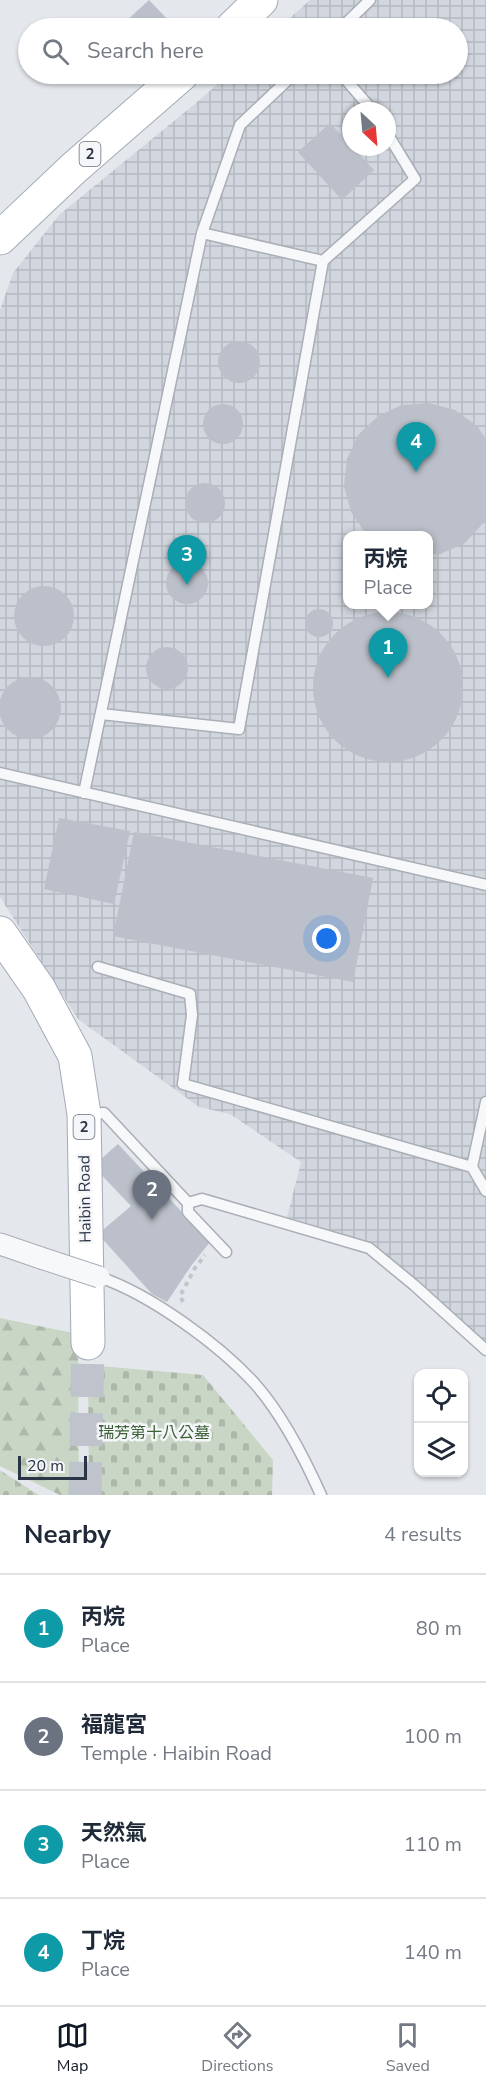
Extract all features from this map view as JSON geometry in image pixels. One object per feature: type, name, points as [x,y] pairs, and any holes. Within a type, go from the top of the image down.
[{"type":"main road","points":[[242,18],[261,0]]},
{"type":"main road","name":"2","points":[[0,238],[74,168],[171,84]]},
{"type":"main road","name":"Haibin Road","points":[[0,933],[39,989],[75,1056],[84,1114],[88,1343]]},
{"type":"street","points":[[0,1244],[99,1277]]},
{"type":"lane","points":[[351,18],[370,0]]},
{"type":"lane","points":[[84,793],[202,233],[240,124],[283,84]]},
{"type":"lane","points":[[350,84],[366,102]]},
{"type":"lane","points":[[101,714],[239,729],[323,261],[415,178],[396,147]]},
{"type":"lane","points":[[202,233],[323,261]]},
{"type":"lane","points":[[0,773],[486,885]]},
{"type":"lane","points":[[98,968],[190,994],[192,1014],[183,1084],[472,1167],[486,1176]]},
{"type":"lane","points":[[486,1102],[472,1167],[486,1191]]},
{"type":"lane","points":[[84,1114],[104,1113],[188,1203],[188,1212],[226,1252]]},
{"type":"lane","points":[[188,1203],[202,1199],[369,1248],[486,1350]]},
{"type":"lane","points":[[99,1277],[157,1305],[192,1329],[256,1385],[283,1422],[321,1495]]},
{"type":"path","points":[[192,1329],[194,1326],[180,1296],[195,1268],[215,1243]]},
{"type":"shaded area","points":[[310,0],[486,0],[486,1344],[369,1242],[287,1217],[301,1162],[230,1114],[199,1107],[78,1019],[0,897],[0,310],[13,273],[59,215],[218,84],[468,84],[468,18],[290,18]]},
{"type":"green space","points":[[0,1318],[78,1334],[79,1495],[60,1495],[0,1466]]},
{"type":"green space","name":"瑞芳第十八公墓","points":[[88,1365],[203,1375],[273,1460],[272,1495],[89,1495]]},
{"type":"green space","points":[[1,1471],[39,1495],[0,1495]]},
{"type":"building","points":[[149,0],[166,18],[129,18]]},
{"type":"building","points":[[330,123],[342,136],[342,156],[361,156],[374,170],[342,200],[298,152]]},
{"type":"building","points":[[239,341],[254,347],[260,362],[254,377],[239,383],[224,377],[218,362],[224,347]]},
{"type":"building","points":[[429,403],[455,410],[477,426],[486,439],[486,520],[465,543],[440,554],[433,555],[433,531],[364,531],[351,512],[344,486],[347,459],[358,435],[378,416],[402,405]]},
{"type":"building","points":[[223,404],[231,405],[237,410],[242,416],[242,432],[237,438],[231,443],[223,444],[215,443],[209,438],[204,432],[203,424],[204,416],[209,410],[215,405]]},
{"type":"building","points":[[205,483],[213,484],[219,489],[224,495],[224,511],[219,517],[213,522],[205,523],[197,522],[191,517],[186,511],[185,503],[186,495],[191,489],[197,484]]},
{"type":"building","points":[[187,562],[202,568],[208,583],[202,598],[187,604],[172,598],[166,583],[172,568]]},
{"type":"building","points":[[44,586],[61,591],[69,599],[74,616],[69,633],[61,641],[44,646],[27,641],[19,633],[14,616],[19,599],[27,591]]},
{"type":"building","points":[[319,609],[329,613],[333,623],[329,633],[319,637],[309,633],[305,623],[309,613]]},
{"type":"building","points":[[388,612],[417,618],[441,634],[457,658],[463,687],[457,716],[441,740],[417,756],[388,762],[359,756],[335,740],[319,716],[313,687],[319,658],[335,634],[359,618]]},
{"type":"building","points":[[167,647],[182,653],[188,668],[182,683],[167,689],[152,683],[146,668],[152,653]]},
{"type":"building","points":[[24,677],[36,677],[52,686],[59,696],[61,708],[59,720],[52,730],[36,739],[24,739],[13,734],[4,725],[-1,714],[-1,702],[4,691],[13,682]]},
{"type":"building","points":[[59,818],[130,831],[114,904],[44,889]]},
{"type":"building","points":[[134,832],[373,878],[353,982],[113,936]]},
{"type":"building","points":[[118,1144],[210,1242],[167,1302],[152,1294],[98,1234],[131,1206],[93,1166]]},
{"type":"tunnel","points":[[85,1495],[88,1343]]},
{"type":"place","name":"丁烷","points":[[416,472]]},
{"type":"place","name":"天然氣","points":[[187,585]]},
{"type":"place","name":"丙烷","points":[[388,678]]},
{"type":"place","name":"福龍宮","points":[[152,1220]]}]
